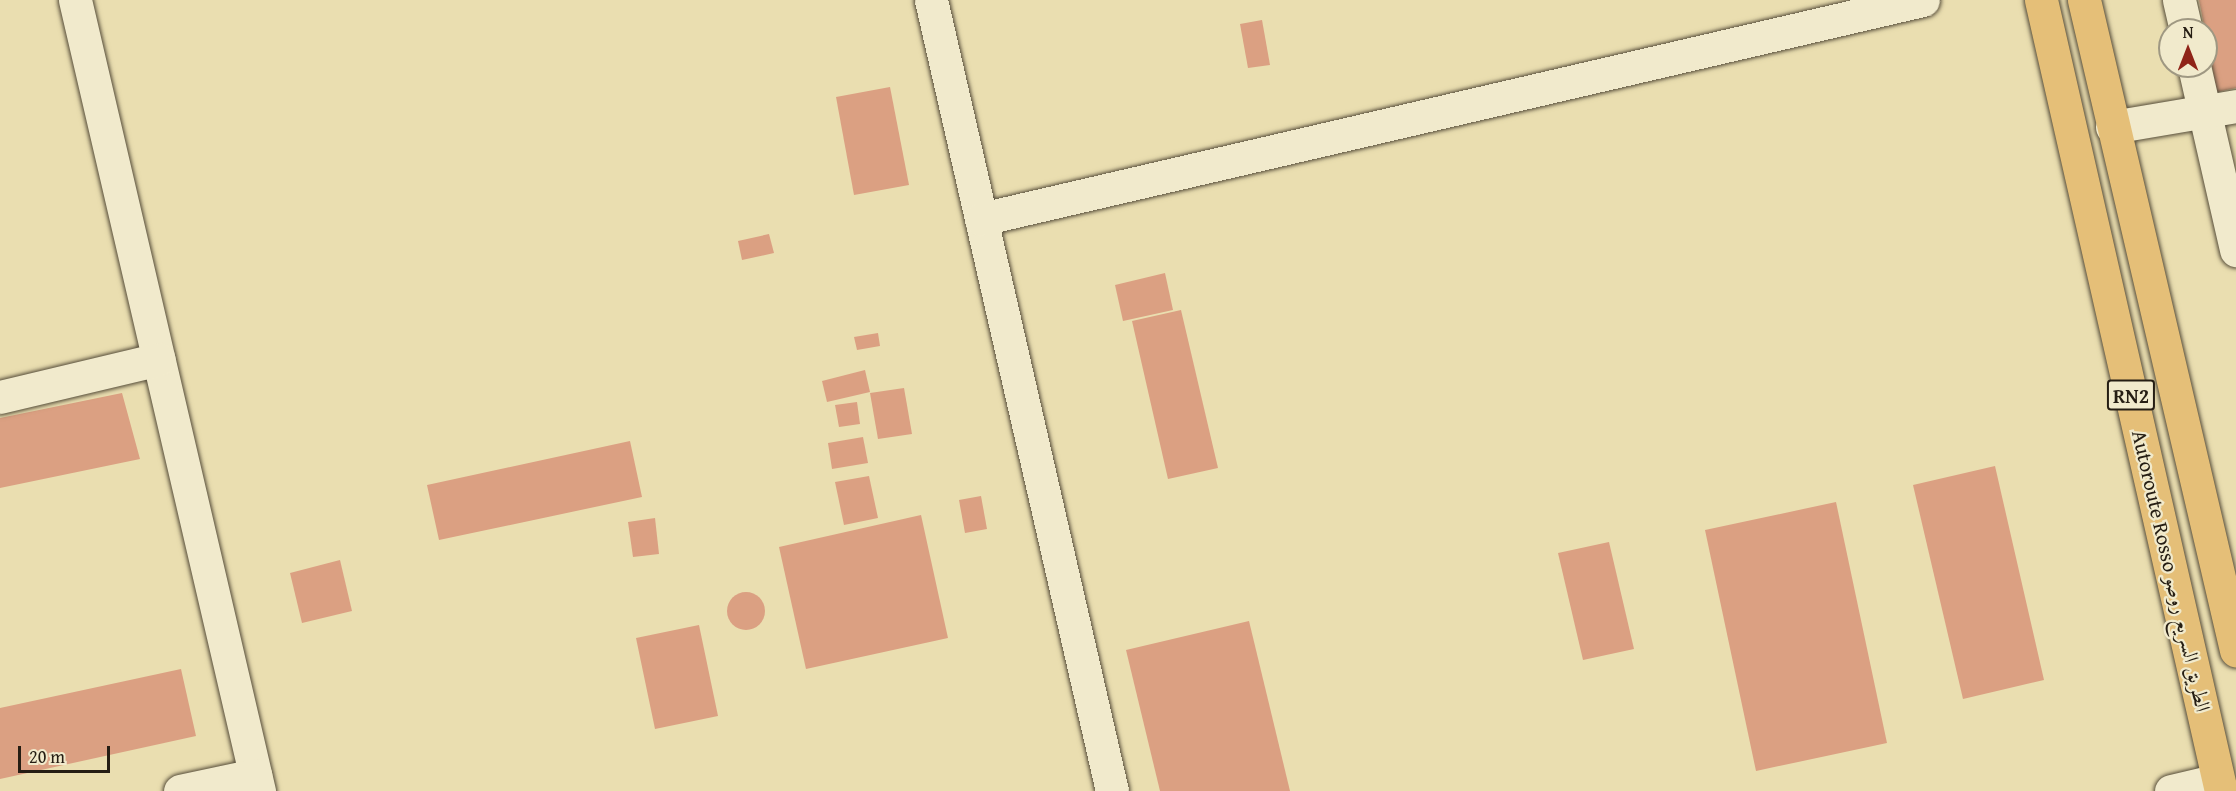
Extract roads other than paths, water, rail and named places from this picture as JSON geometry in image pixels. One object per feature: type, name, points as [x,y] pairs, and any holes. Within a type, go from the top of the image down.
[{"type":"highway","name":"Autoroute Rosso الطريق السريع روصو","points":[[2041,0],[2220,786]]},
{"type":"highway","name":"RN2","points":[[2084,0],[2112,128],[2229,581],[2236,650]]},
{"type":"street","points":[[75,0],[257,783],[180,791]]},
{"type":"street","points":[[931,0],[1112,791]]},
{"type":"street","points":[[981,219],[1923,0]]},
{"type":"street","points":[[2179,0],[2183,18]]},
{"type":"street","points":[[2197,78],[2236,250]]},
{"type":"street","points":[[2112,128],[2236,106]]},
{"type":"street","points":[[0,397],[159,359]]},
{"type":"street","points":[[2171,791],[2220,786]]}]
